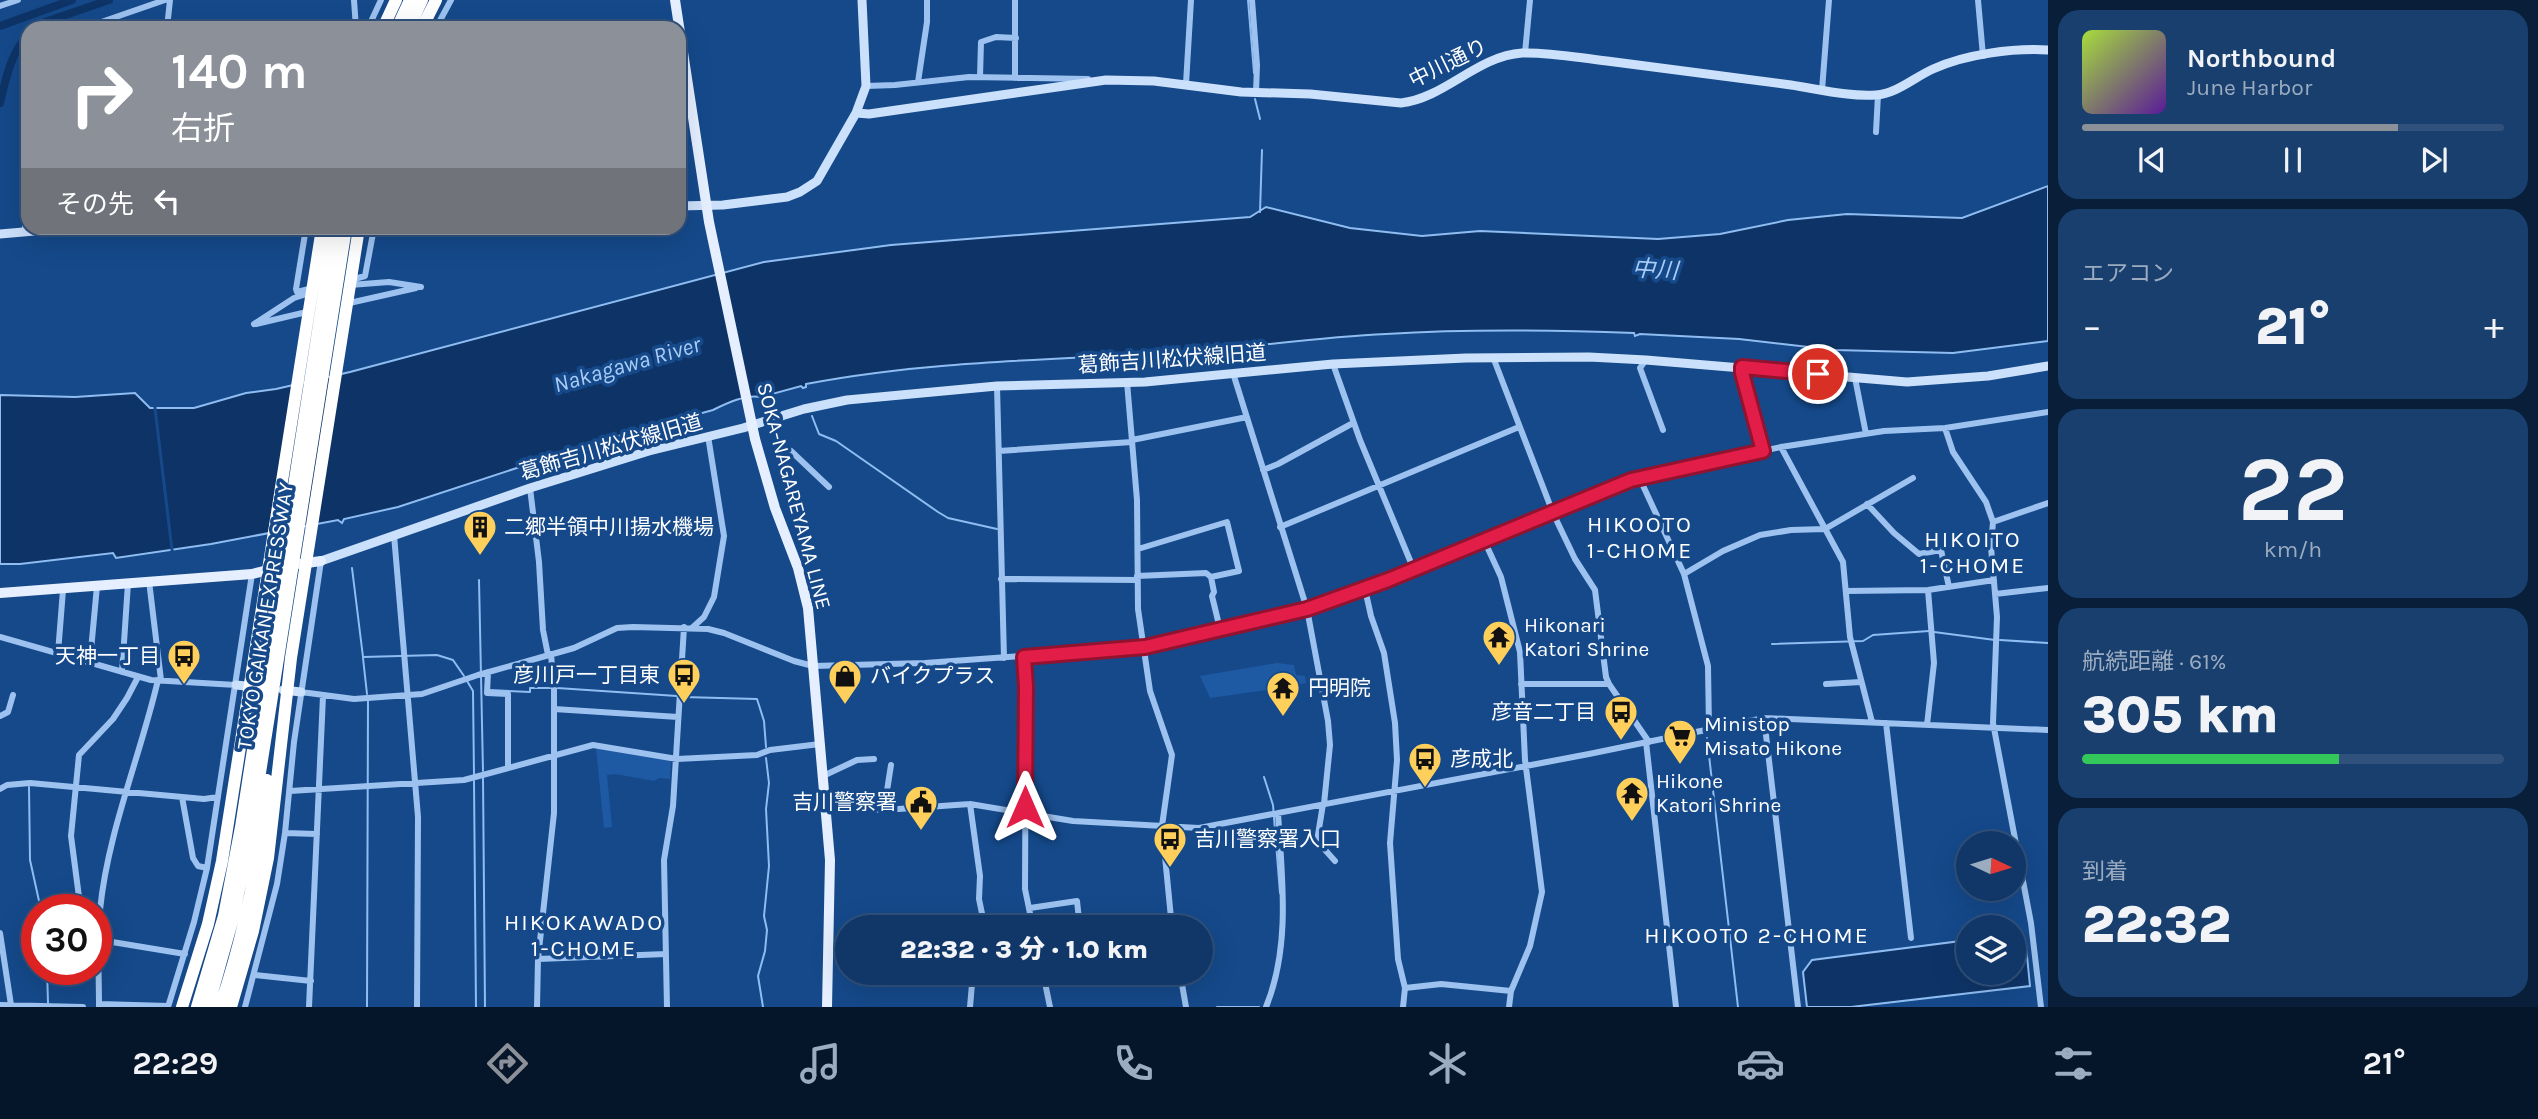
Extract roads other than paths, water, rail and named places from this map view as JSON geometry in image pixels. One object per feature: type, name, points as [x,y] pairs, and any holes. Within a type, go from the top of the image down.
[{"type":"highway","points":[[390,21],[396,0]]},
{"type":"highway","points":[[392,21],[410,0]]},
{"type":"highway","points":[[412,21],[422,0]]},
{"type":"highway","points":[[426,21],[436,0]]},
{"type":"highway","points":[[182,1007],[208,924],[222,861],[321,235]]},
{"type":"highway","name":"TOKYO GAIKAN EXPRESSWAY","points":[[197,1007],[224,916],[241,827],[333,235]]},
{"type":"highway","name":"TOKYO GAIKAN EXPRESSWAY","points":[[208,1007],[242,879],[345,235]]},
{"type":"highway","points":[[231,1007],[268,858],[291,658],[358,235]]},
{"type":"highway","points":[[220,1007],[236,956],[257,866],[275,675]]},
{"type":"main road","name":"SOKA-NAGAREYAMA LINE","points":[[675,0],[678,21]]},
{"type":"main road","name":"SOKA-NAGAREYAMA LINE","points":[[686,73],[714,249],[751,422],[763,472],[804,587],[826,806],[831,897],[827,1007]]},
{"type":"main road","points":[[0,593],[252,574],[321,561]]},
{"type":"street","points":[[0,6],[18,0]]},
{"type":"street","points":[[105,21],[168,0],[167,21]]},
{"type":"street","points":[[354,0],[356,21]]},
{"type":"street","points":[[371,21],[381,0]]},
{"type":"street","points":[[440,21],[451,0]]},
{"type":"street","points":[[686,206],[787,197],[810,187],[823,173],[856,113],[866,86],[862,0]]},
{"type":"street","points":[[918,82],[927,22],[927,0]]},
{"type":"street","points":[[1015,0],[1015,78]]},
{"type":"street","points":[[1186,84],[1191,0]]},
{"type":"street","points":[[1252,0],[1257,65],[1256,93]]},
{"type":"street","points":[[1525,53],[1530,0]]},
{"type":"street","points":[[1822,90],[1829,0]]},
{"type":"street","points":[[1978,0],[1983,55]]},
{"type":"street","points":[[980,77],[981,42],[996,37],[1016,38]]},
{"type":"street","points":[[1876,132],[1878,95],[1938,67],[1983,55],[2048,50]]},
{"type":"street","name":"中川通り","points":[[856,113],[869,114],[1106,80],[1186,84],[1256,93],[1410,102],[1493,60],[1525,53],[1658,66],[1822,90],[1878,95]]},
{"type":"street","points":[[866,86],[980,77],[1106,80]]},
{"type":"street","points":[[0,234],[21,231]]},
{"type":"street","points":[[305,235],[297,292],[365,276],[373,235]]},
{"type":"street","points":[[389,282],[421,287],[254,324],[294,298],[332,284],[342,286],[389,282]]},
{"type":"street","name":"葛飾吉川松伏線旧道","points":[[321,561],[530,488],[649,450],[708,436],[751,422],[847,400],[997,386],[1127,382],[1333,364],[1493,358],[1589,357],[1646,360],[1907,382],[1987,376],[2048,366]]},
{"type":"street","points":[[1493,358],[1553,513],[1575,559],[1595,590],[1606,677],[1647,742],[1676,1007]]},
{"type":"street","points":[[1646,360],[1640,368],[1663,430]]},
{"type":"street","points":[[1333,364],[1353,423],[1414,570]]},
{"type":"street","points":[[1742,367],[1763,451]]},
{"type":"street","points":[[1233,373],[1307,609],[1330,745],[1317,841],[1335,861]]},
{"type":"street","points":[[1855,378],[1866,434]]},
{"type":"street","points":[[1127,382],[1137,500],[1138,609],[1150,691],[1172,755],[1163,826],[1171,915]]},
{"type":"street","points":[[997,386],[1004,658]]},
{"type":"street","points":[[0,637],[138,677],[354,699],[422,694],[574,648],[617,628],[693,627],[724,633],[813,666],[925,663],[1145,647],[1307,609],[1414,570],[1639,477],[1781,447],[1866,434],[1945,428],[2048,412]]},
{"type":"street","points":[[999,451],[1132,441],[1247,417]]},
{"type":"street","points":[[1263,470],[1353,423]]},
{"type":"street","points":[[1280,527],[1519,427]]},
{"type":"street","points":[[1945,428],[1953,452],[1986,502],[1993,523],[1991,547],[1997,617],[1993,727],[2031,923],[2041,1007]]},
{"type":"street","points":[[693,627],[704,617],[712,602],[724,536],[708,436]]},
{"type":"street","points":[[1781,447],[1843,562],[1850,637],[1872,722]]},
{"type":"street","points":[[791,451],[829,488]]},
{"type":"street","points":[[1639,477],[1684,574],[1709,666],[1709,729]]},
{"type":"street","points":[[1684,574],[1723,551],[1760,535],[1791,530],[1825,529],[1913,478]]},
{"type":"street","points":[[530,488],[539,562],[543,631],[549,655],[554,709],[554,813],[538,959],[537,1007]]},
{"type":"street","points":[[1993,523],[2048,503]]},
{"type":"street","points":[[1867,504],[1894,533],[1919,554],[1941,550],[1949,587]]},
{"type":"street","points":[[1138,549],[1227,522],[1239,571],[1211,577]]},
{"type":"street","points":[[394,535],[418,817],[417,1007]]},
{"type":"street","points":[[1484,540],[1502,577],[1520,652],[1526,766],[1542,892],[1526,958],[1511,991],[1509,1007]]},
{"type":"street","points":[[245,1007],[277,884],[301,692],[321,561]]},
{"type":"street","points":[[1001,579],[1137,578],[1206,573],[1211,577],[1214,592],[1212,596],[1220,629]]},
{"type":"street","points":[[99,985],[99,1006],[168,1007],[185,954],[206,868],[252,574]]},
{"type":"street","points":[[1846,591],[1928,590],[1994,580]]},
{"type":"street","points":[[103,894],[124,792],[160,680],[149,581]]},
{"type":"street","points":[[122,671],[128,583]]},
{"type":"street","points":[[90,661],[97,586]]},
{"type":"street","points":[[1995,594],[2048,588]]},
{"type":"street","points":[[1365,589],[1387,666],[1395,723],[1396,790],[1390,843],[1398,959],[1405,988],[1403,1007]]},
{"type":"street","points":[[58,653],[63,590]]},
{"type":"street","points":[[1927,725],[1934,663],[1928,590]]},
{"type":"street","points":[[667,1007],[664,860],[677,759],[684,627]]},
{"type":"street","points":[[1024,657],[1025,889],[1031,915]]},
{"type":"street","points":[[488,673],[488,693],[508,694],[508,768]]},
{"type":"street","points":[[79,894],[71,836],[79,755],[113,719],[138,677]]},
{"type":"street","points":[[1826,684],[1861,682]]},
{"type":"street","points":[[1521,684],[1609,684]]},
{"type":"street","points":[[0,716],[8,712],[13,695]]},
{"type":"street","points":[[309,1007],[323,696]]},
{"type":"street","points":[[554,709],[678,717]]},
{"type":"street","points":[[1764,718],[1798,1007]]},
{"type":"street","points":[[826,806],[884,810],[970,804],[1073,821],[1199,828],[1764,718],[2048,730]]},
{"type":"street","points":[[1886,723],[1911,938]]},
{"type":"street","points":[[289,791],[464,780],[593,745],[677,759],[757,755],[820,744]]},
{"type":"street","points":[[823,776],[857,760],[874,759]]},
{"type":"street","points":[[884,810],[891,765]]},
{"type":"street","points":[[0,789],[7,785],[30,783],[182,797],[218,797]]},
{"type":"street","points":[[182,797],[193,858],[198,866],[206,868]]},
{"type":"street","points":[[970,804],[982,915]]},
{"type":"street","points":[[1266,1007],[1280,957],[1284,900],[1278,813]]},
{"type":"street","points":[[285,833],[317,834]]},
{"type":"street","points":[[1030,908],[1077,901],[1079,915]]},
{"type":"street","points":[[0,933],[12,1005]]},
{"type":"street","points":[[112,942],[185,954]]},
{"type":"street","points":[[538,959],[666,954]]},
{"type":"street","points":[[255,975],[312,981]]},
{"type":"street","points":[[1405,988],[1441,984],[1511,991]]},
{"type":"street","points":[[970,1007],[972,985]]},
{"type":"street","points":[[1045,985],[1049,1007]]},
{"type":"street","points":[[1182,985],[1186,1007]]},
{"type":"street","points":[[0,1005],[83,1007]]},
{"type":"water","points":[[2048,186],[2048,341],[1953,353],[1835,350],[1739,339],[1640,334],[1635,336],[1634,333],[1448,331],[1336,337],[1185,352],[900,370],[806,384],[803,388],[801,386],[761,397],[743,398],[713,410],[593,443],[398,507],[344,519],[342,523],[338,520],[211,544],[116,558],[113,553],[0,564],[0,395],[75,397],[135,393],[150,408],[194,408],[246,393],[350,372],[764,262],[891,245],[1250,217],[1266,207],[1350,228],[1422,236],[1480,231],[1658,239],[1720,234],[1788,220],[1847,214],[1962,218]]},
{"type":"water","points":[[1956,942],[1956,985],[2026,985],[2026,946],[2030,986],[1851,1007],[1807,1007],[1803,972],[1812,960]]},
{"type":"waterway","points":[[0,26],[72,0]]},
{"type":"waterway","points":[[48,21],[109,0]]},
{"type":"waterway","points":[[1248,0],[1254,73]]},
{"type":"waterway","points":[[0,103],[13,59],[21,44]]},
{"type":"waterway","points":[[1255,99],[1260,119]]},
{"type":"waterway","points":[[1260,212],[1262,150]]},
{"type":"waterway","points":[[812,416],[819,434],[836,441],[938,512],[948,518],[997,529]]},
{"type":"waterway","points":[[352,568],[363,657],[437,655],[453,660],[464,676]]},
{"type":"waterway","points":[[479,580],[483,771]]},
{"type":"waterway","points":[[1772,644],[1863,641],[1873,635],[1929,631]]},
{"type":"waterway","points":[[1934,632],[1995,640]]},
{"type":"waterway","points":[[2000,640],[2048,643]]},
{"type":"waterway","points":[[363,658],[367,694]]},
{"type":"waterway","points":[[467,681],[473,691],[474,775]]},
{"type":"waterway","points":[[490,690],[530,692],[530,688],[551,688]]},
{"type":"waterway","points":[[557,688],[677,696]]},
{"type":"waterway","points":[[683,697],[757,699],[764,721],[766,747]]},
{"type":"waterway","points":[[367,1007],[368,700]]},
{"type":"waterway","points":[[1707,738],[1738,1007]]},
{"type":"waterway","points":[[763,1007],[758,976],[767,930],[764,916],[769,866],[766,809],[769,783],[766,758]]},
{"type":"waterway","points":[[483,777],[485,1007]]},
{"type":"waterway","points":[[1264,777],[1273,805],[1280,893]]},
{"type":"waterway","points":[[474,781],[476,1007]]},
{"type":"waterway","points":[[29,787],[30,860],[37,894]]},
{"type":"waterway","points":[[47,985],[48,1003]]},
{"type":"waterway","points":[[1217,1007],[1259,1007]]},
{"type":"place","name":"二郷半領中川揚水機場","points":[[480,557]]},
{"type":"place","name":"Hikonari Katori Shrine","points":[[1499,667]]},
{"type":"place","name":"天神一丁目","points":[[184,686]]},
{"type":"place","name":"彦川戸一丁目東","points":[[684,705]]},
{"type":"place","name":"バイクプラス","points":[[845,706]]},
{"type":"place","name":"円明院","points":[[1283,718]]},
{"type":"place","name":"彦音二丁目","points":[[1621,742]]},
{"type":"place","name":"Ministop Misato Hikone","points":[[1680,766]]},
{"type":"place","name":"彦成北","points":[[1425,789]]},
{"type":"place","name":"Hikone Katori Shrine","points":[[1632,823]]},
{"type":"place","name":"吉川警察署","points":[[921,832]]},
{"type":"place","name":"吉川警察署入口","points":[[1170,869]]},
{"type":"district","name":"HIKOOTO 1-CHOME","points":[[1640,537]]},
{"type":"district","name":"HIKOITO 1-CHOME","points":[[1973,552]]},
{"type":"district","name":"HIKOKAWADO 1-CHOME","points":[[584,935]]},
{"type":"district","name":"HIKOOTO 2-CHOME","points":[[1757,935]]},
{"type":"water label","name":"中川","points":[[1655,269]]},
{"type":"water label","name":"Nakagawa River","points":[[627,364]]}]
